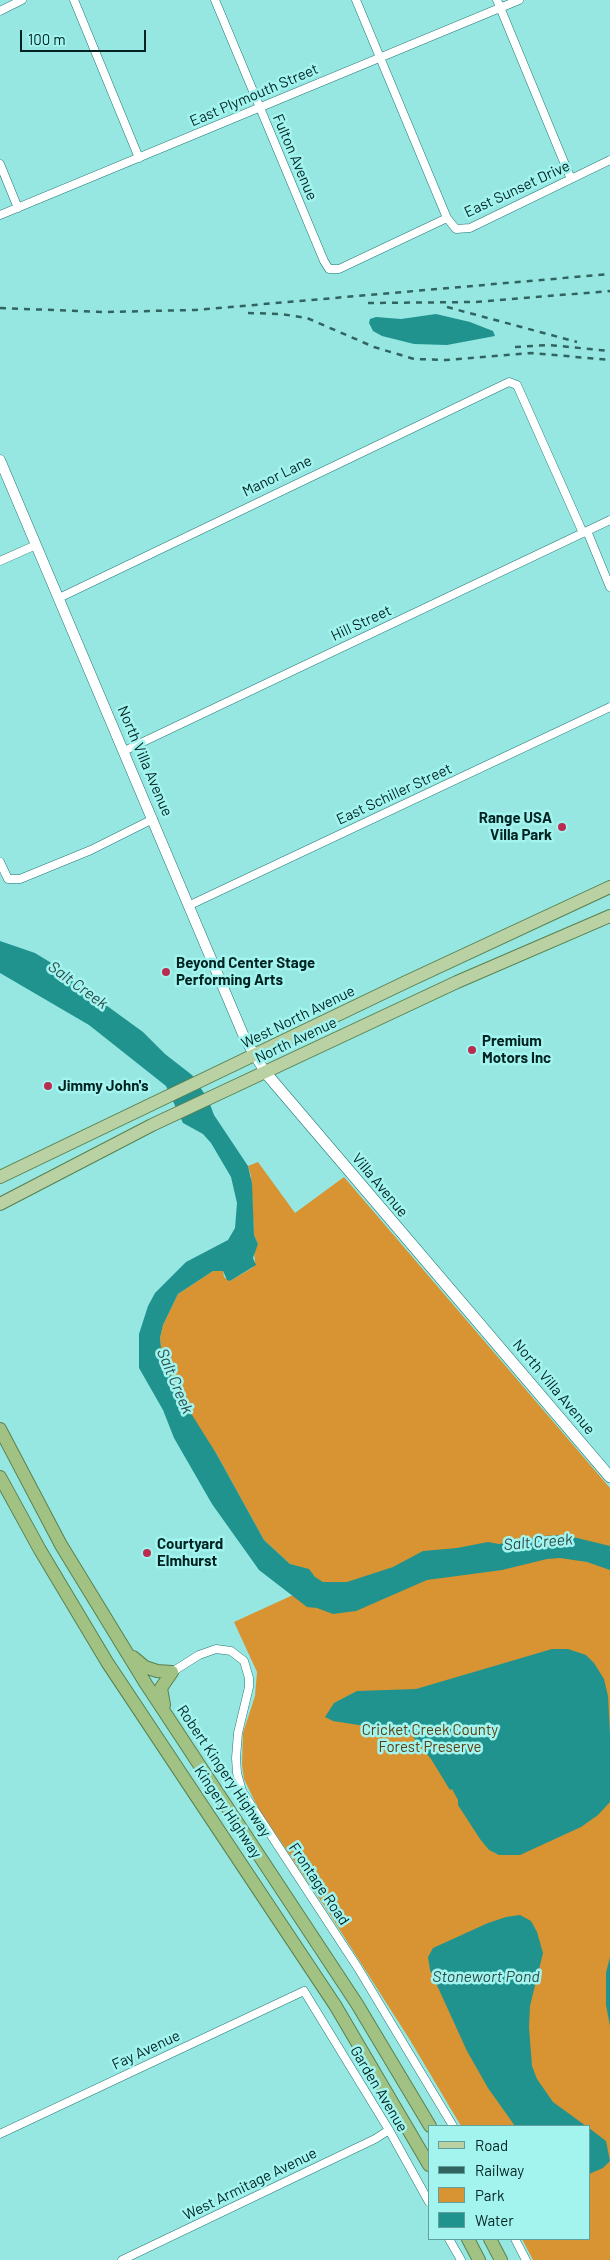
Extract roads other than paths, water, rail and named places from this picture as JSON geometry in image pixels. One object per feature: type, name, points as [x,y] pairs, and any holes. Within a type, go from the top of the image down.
[{"type":"highway","name":"Robert Kingery Highway","points":[[0,1429],[61,1545],[126,1651],[357,2004],[429,2125]]},
{"type":"highway","points":[[0,1446],[19,1465]]},
{"type":"highway","name":"Kingery Highway","points":[[0,1477],[40,1550],[107,1662],[335,2005],[428,2163]]},
{"type":"highway","points":[[126,1651],[145,1667],[157,1671],[172,1672]]},
{"type":"highway","points":[[172,1672],[161,1688],[160,1694],[174,1726]]},
{"type":"highway","points":[[469,2240],[479,2260]]},
{"type":"highway","points":[[491,2240],[501,2260]]},
{"type":"main road","name":"West North Avenue","points":[[0,1177],[210,1078],[406,982],[610,887]]},
{"type":"main road","name":"North Avenue","points":[[0,1204],[152,1125],[457,982],[610,916]]},
{"type":"main road","name":"Villa Avenue","points":[[266,1072],[388,1218],[474,1315]]},
{"type":"main road","name":"North Villa Avenue","points":[[474,1315],[610,1477]]},
{"type":"street","points":[[0,11],[22,0]]},
{"type":"street","points":[[74,0],[139,158]]},
{"type":"street","name":"Fulton Avenue","points":[[215,0],[324,261],[329,268]]},
{"type":"street","points":[[356,0],[447,218]]},
{"type":"street","name":"East Plymouth Street","points":[[0,215],[380,58],[499,4],[519,0]]},
{"type":"street","points":[[499,4],[571,179]]},
{"type":"street","name":"East Sunset Drive","points":[[329,268],[340,269],[447,218],[456,229],[470,228],[610,160]]},
{"type":"street","points":[[0,164],[18,208]]},
{"type":"street","name":"Manor Lane","points":[[59,598],[467,400],[509,382],[517,385],[585,532]]},
{"type":"street","name":"North Villa Avenue","points":[[0,460],[190,905],[245,1039],[266,1072]]},
{"type":"street","name":"Hill Street","points":[[124,751],[610,520]]},
{"type":"street","points":[[585,532],[610,587]]},
{"type":"street","points":[[0,561],[36,545]]},
{"type":"street","name":"East Schiller Street","points":[[190,905],[610,707]]},
{"type":"street","points":[[0,862],[8,879],[20,879],[91,850],[153,819]]},
{"type":"street","name":"Frontage Road","points":[[172,1672],[199,1655],[216,1649],[231,1651],[244,1661],[249,1678],[249,1687],[238,1732],[236,1758],[237,1774],[242,1791],[358,1968],[453,2125]]},
{"type":"street","name":"Garden Avenue","points":[[304,1991],[389,2130],[428,2200]]},
{"type":"street","name":"Fay Avenue","points":[[0,2134],[304,1991]]},
{"type":"street","name":"West Armitage Avenue","points":[[122,2260],[376,2139],[389,2130]]},
{"type":"street","points":[[450,2240],[459,2259]]},
{"type":"street","points":[[516,2240],[526,2260]]},
{"type":"water","points":[[436,314],[470,322],[493,331],[495,336],[447,345],[414,344],[382,336],[373,331],[369,323],[370,319],[376,317],[401,319]]},
{"type":"water","name":"Salt Creek","points":[[0,941],[35,953],[53,964],[70,979],[143,1032],[165,1054],[192,1075],[208,1099],[214,1115],[248,1166],[252,1183],[254,1235],[258,1244],[253,1258],[256,1265],[230,1281],[227,1280],[223,1271],[213,1271],[178,1294],[163,1325],[160,1338],[162,1356],[180,1396],[216,1453],[264,1540],[290,1564],[309,1569],[315,1577],[323,1582],[347,1582],[393,1567],[423,1551],[457,1548],[488,1542],[499,1544],[543,1536],[565,1535],[610,1546],[610,1570],[587,1562],[560,1558],[547,1559],[502,1570],[427,1580],[356,1611],[333,1614],[317,1608],[307,1607],[259,1570],[212,1504],[174,1438],[163,1410],[139,1368],[139,1334],[148,1306],[155,1293],[186,1262],[228,1240],[235,1228],[237,1203],[231,1177],[211,1143],[203,1134],[183,1123],[166,1086],[89,1025],[0,973]]},
{"type":"water","points":[[552,1649],[568,1649],[586,1655],[594,1663],[604,1679],[608,1696],[610,1734],[610,1802],[598,1815],[581,1827],[520,1855],[499,1855],[489,1850],[458,1805],[458,1800],[452,1789],[450,1790],[431,1759],[410,1733],[333,1721],[325,1717],[334,1703],[357,1691],[416,1689]]},
{"type":"water","name":"Stonewort Pond","points":[[520,1915],[531,1921],[537,1932],[543,1953],[530,2006],[529,2027],[532,2066],[537,2079],[553,2102],[585,2125],[514,2125],[488,2088],[467,2051],[430,1970],[428,1957],[433,1948],[488,1923]]},
{"type":"water","points":[[610,1957],[610,2026],[606,2005],[606,1973]]},
{"type":"water","points":[[590,2129],[606,2141],[610,2161],[603,2168],[590,2174]]},
{"type":"railway","points":[[0,308],[104,312],[196,310],[610,274]]},
{"type":"railway","points":[[368,303],[475,302],[610,291]]},
{"type":"railway","points":[[447,307],[577,342]]},
{"type":"railway","points":[[248,313],[281,314],[307,318],[374,347],[414,359],[446,360],[532,353],[610,360]]},
{"type":"railway","points":[[515,347],[549,345],[610,351]]},
{"type":"place","name":"Range USA Villa Park","points":[[562,827]]},
{"type":"place","name":"Beyond Center Stage Performing Arts","points":[[166,972]]},
{"type":"place","name":"Premium Motors Inc","points":[[472,1050]]},
{"type":"place","name":"Jimmy John's","points":[[48,1086]]},
{"type":"place","name":"Courtyard Elmhurst","points":[[147,1553]]},
{"type":"park label","name":"Cricket Creek County Forest Preserve","points":[[430,1738]]}]
